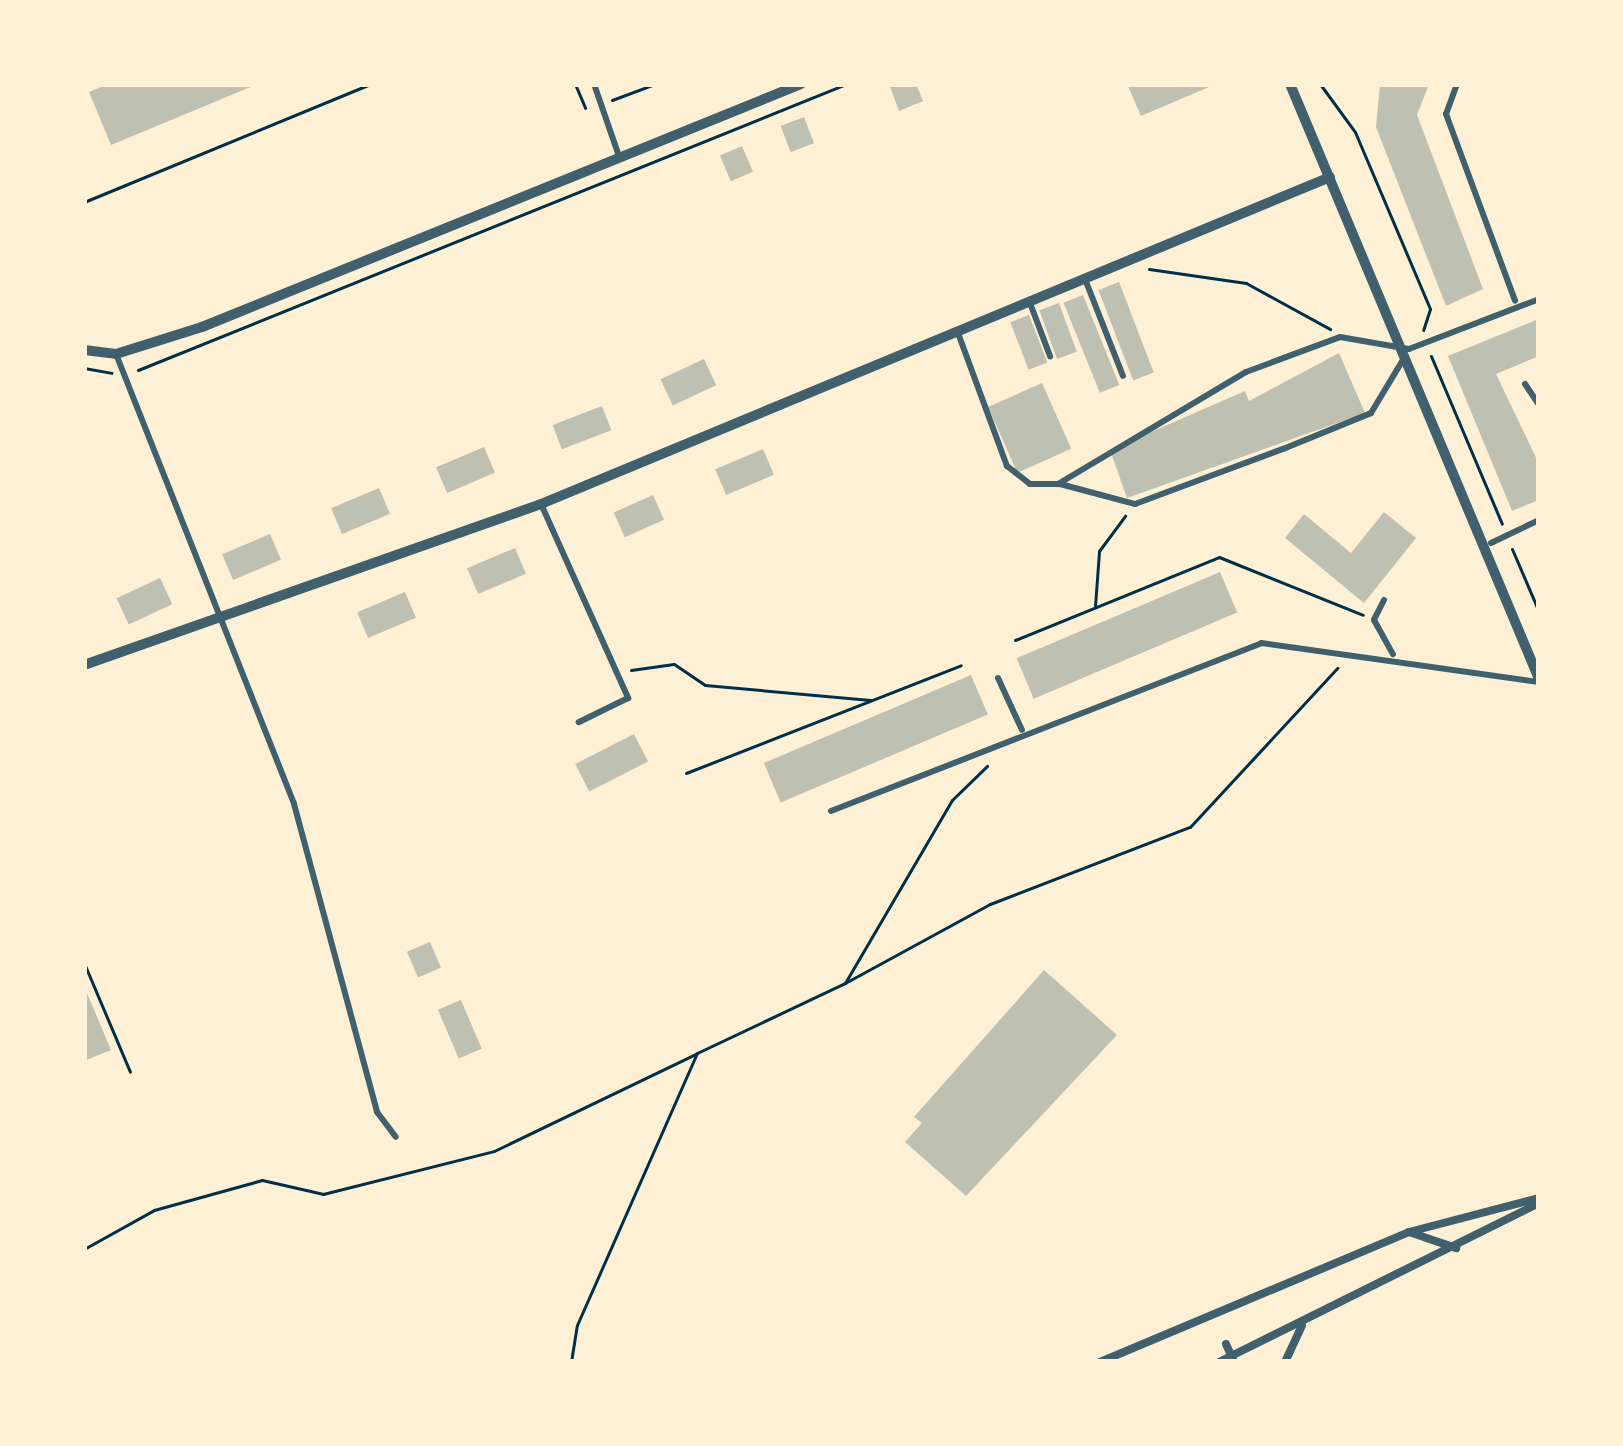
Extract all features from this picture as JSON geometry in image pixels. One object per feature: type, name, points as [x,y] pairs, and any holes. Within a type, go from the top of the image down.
[{"type":"street","points":[[84,350],[116,354],[800,84]]},
{"type":"street","points":[[1290,84],[1490,543],[1539,681]]},
{"type":"street","points":[[84,665],[226,622],[541,504],[1330,177]]},
{"type":"street","points":[[1100,1362],[1409,1232],[1539,1200]]},
{"type":"street","points":[[1219,1362],[1457,1249],[1539,1200]]},
{"type":"street","points":[[1409,1232],[1457,1249]]},
{"type":"street","points":[[1285,1362],[1302,1324]]},
{"type":"street","points":[[1226,1344],[1232,1359]]},
{"type":"lane","points":[[594,84],[619,156]]},
{"type":"lane","points":[[1457,84],[1446,114],[1515,301]]},
{"type":"lane","points":[[1085,277],[1123,376]]},
{"type":"lane","points":[[1029,299],[1050,356]]},
{"type":"lane","points":[[957,330],[1007,466],[1030,484],[1058,484],[1135,504],[1371,413],[1409,349],[1515,301],[1539,299]]},
{"type":"lane","points":[[1058,484],[1198,393],[1340,338],[1409,349]]},
{"type":"lane","points":[[116,354],[295,804],[377,1112],[396,1137]]},
{"type":"lane","points":[[1525,384],[1539,405]]},
{"type":"lane","points":[[541,504],[628,698],[579,722]]},
{"type":"lane","points":[[1490,543],[1539,520]]},
{"type":"lane","points":[[1384,599],[1374,620],[1394,656]]},
{"type":"lane","points":[[831,811],[1022,730],[1262,643],[1394,656],[1539,681]]},
{"type":"lane","points":[[998,678],[1022,730]]},
{"type":"path","points":[[84,202],[370,84]]},
{"type":"path","points":[[574,84],[580,109],[655,84]]},
{"type":"path","points":[[1320,84],[1355,132],[1430,309],[1426,341],[1539,612]]},
{"type":"path","points":[[1115,265],[1246,283],[1302,305],[1340,338]]},
{"type":"path","points":[[84,368],[92,371]]},
{"type":"path","points":[[1095,608],[1099,551],[1135,504]]},
{"type":"path","points":[[1015,640],[1219,557],[1374,620]]},
{"type":"path","points":[[84,1249],[154,1210],[262,1180],[323,1194],[494,1151],[844,983],[990,904],[1190,827],[1347,651]]},
{"type":"path","points":[[631,670],[674,664],[705,685],[872,700]]},
{"type":"path","points":[[686,772],[961,665]]},
{"type":"path","points":[[844,983],[952,800],[994,758]]},
{"type":"path","points":[[84,963],[130,1072]]},
{"type":"path","points":[[571,1362],[577,1324],[698,1053]]},
{"type":"building","points":[[108,84],[258,84],[111,145],[89,92]]},
{"type":"building","points":[[889,84],[916,84],[923,101],[899,111]]},
{"type":"building","points":[[1127,84],[1216,84],[1141,116]]},
{"type":"building","points":[[1380,84],[1429,84],[1417,115],[1483,289],[1446,306],[1376,127]]},
{"type":"building","points":[[804,117],[814,143],[791,152],[781,126]]},
{"type":"building","points":[[742,146],[753,172],[731,181],[720,155]]},
{"type":"building","points":[[1119,282],[1154,373],[1133,380],[1098,290]]},
{"type":"building","points":[[1083,295],[1119,385],[1100,393],[1064,303]]},
{"type":"building","points":[[1059,303],[1077,352],[1057,359],[1039,310]]},
{"type":"building","points":[[1029,315],[1047,363],[1029,370],[1010,322]]},
{"type":"building","points":[[1539,319],[1539,356],[1496,374],[1539,464],[1539,500],[1512,511],[1448,356]]},
{"type":"building","points":[[1339,353],[1365,413],[1127,498],[1110,450],[1245,391],[1249,401]]},
{"type":"building","points":[[704,359],[716,385],[673,406],[660,379]]},
{"type":"building","points":[[1042,383],[1071,449],[1017,473],[988,407]]},
{"type":"building","points":[[602,406],[611,430],[562,449],[553,425]]},
{"type":"building","points":[[484,447],[495,473],[447,493],[436,467]]},
{"type":"building","points":[[763,449],[774,475],[726,495],[715,469]]},
{"type":"building","points":[[379,488],[390,514],[342,534],[331,508]]},
{"type":"building","points":[[653,495],[664,520],[625,537],[614,512]]},
{"type":"building","points":[[1384,512],[1416,538],[1364,603],[1285,538],[1304,514],[1351,553]]},
{"type":"building","points":[[270,534],[281,560],[233,580],[222,554]]},
{"type":"building","points":[[515,548],[526,574],[478,594],[467,568]]},
{"type":"building","points":[[1220,572],[1237,613],[1034,699],[1017,658]]},
{"type":"building","points":[[160,578],[172,604],[129,625],[116,598]]},
{"type":"building","points":[[405,592],[416,618],[368,638],[357,612]]},
{"type":"building","points":[[971,675],[988,715],[781,802],[764,763]]},
{"type":"building","points":[[634,734],[648,762],[589,792],[575,764]]},
{"type":"building","points":[[430,942],[441,968],[418,978],[407,952]]},
{"type":"building","points":[[1044,970],[1117,1035],[966,1196],[905,1142],[922,1123],[914,1117]]},
{"type":"building","points":[[84,986],[111,1050],[84,1061]]},
{"type":"building","points":[[461,1000],[482,1049],[459,1059],[438,1010]]}]
